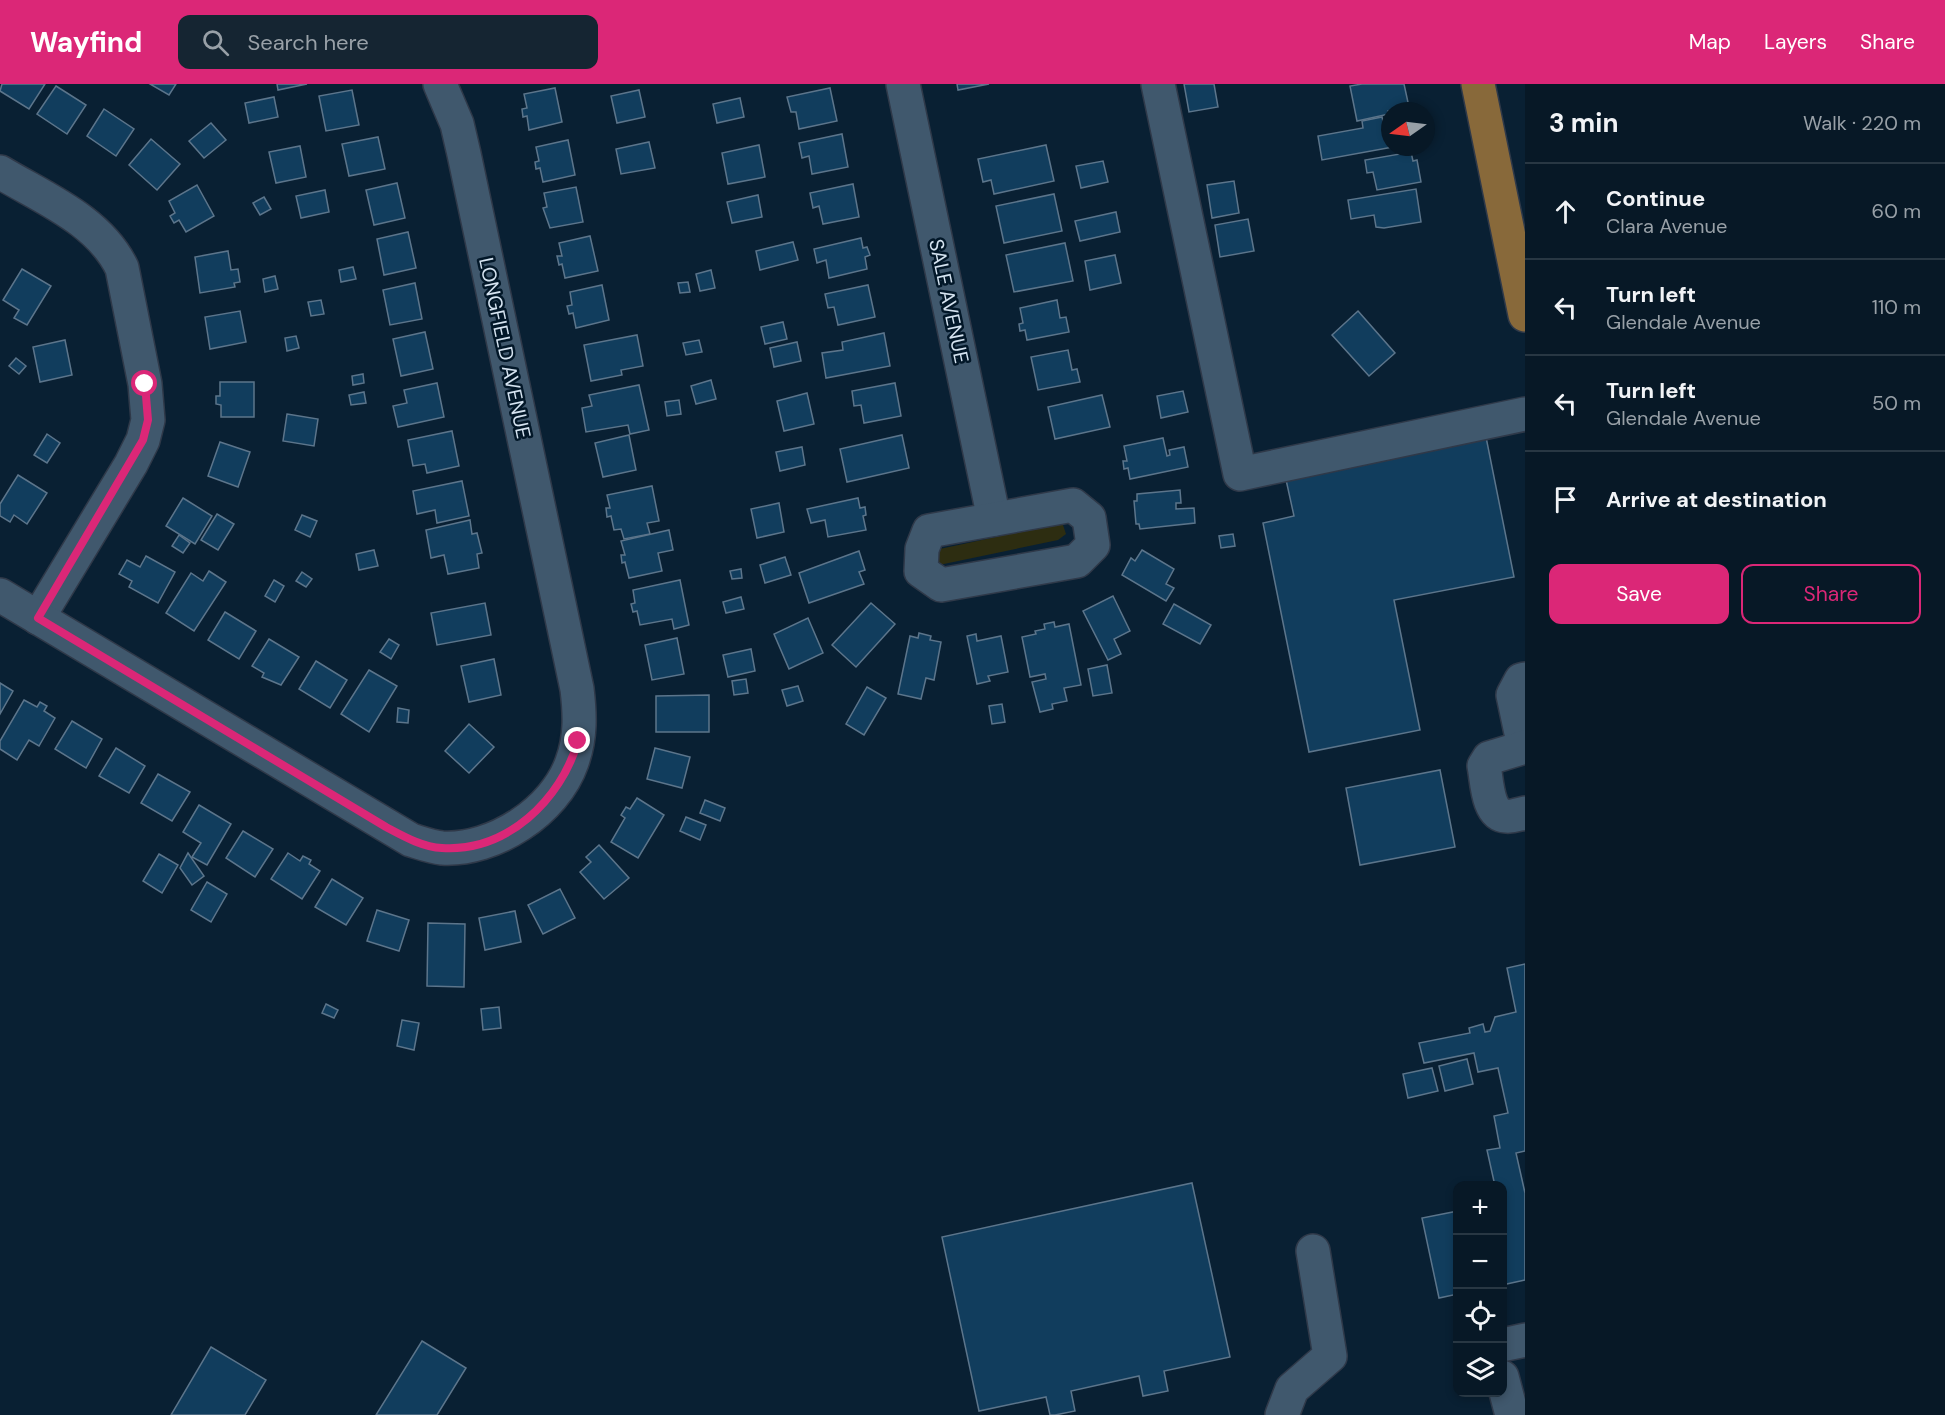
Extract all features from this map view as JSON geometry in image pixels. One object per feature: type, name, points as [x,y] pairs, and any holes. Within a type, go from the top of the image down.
[{"type":"main road","points":[[1478,84],[1520,266],[1525,315]]},
{"type":"street","name":"LONGFIELD AVENUE","points":[[0,595],[411,840],[441,848],[466,847],[508,832],[545,803],[567,774],[578,741],[580,715],[464,154],[457,124],[440,84]]},
{"type":"street","name":"SALE AVENUE","points":[[903,84],[994,519]]},
{"type":"street","points":[[1158,84],[1240,474],[1525,414]]},
{"type":"street","points":[[0,172],[88,226],[104,239],[115,254],[122,268],[146,396],[148,420],[143,440],[38,618]]},
{"type":"street","points":[[1073,505],[1089,518],[1093,545],[1077,561],[941,585],[921,571],[922,549],[929,531],[994,519],[1073,505]]},
{"type":"street","points":[[1515,815],[1491,804],[1484,766],[1488,758],[1524,747],[1513,695],[1521,680],[1525,679]]},
{"type":"street","points":[[1282,1415],[1292,1389],[1330,1356],[1313,1251]]},
{"type":"street","points":[[1507,1344],[1525,1340]]},
{"type":"street","points":[[1507,1394],[1512,1415]]},
{"type":"shaded area","points":[[1057,524],[1063,525],[1066,534],[1058,540],[939,565],[928,554],[935,550]]},
{"type":"building","points":[[2,84],[45,84],[29,109],[0,91]]},
{"type":"building","points":[[150,84],[176,84],[169,95]]},
{"type":"building","points":[[277,84],[307,84],[278,90]]},
{"type":"building","points":[[957,84],[989,84],[958,90]]},
{"type":"building","points":[[1184,84],[1214,84],[1218,107],[1189,112]]},
{"type":"building","points":[[1404,84],[1408,102],[1381,102],[1381,116],[1357,121],[1350,86]]},
{"type":"building","points":[[56,86],[86,105],[67,134],[37,114]]},
{"type":"building","points":[[555,88],[562,122],[529,130],[527,116],[523,117],[522,109],[527,108],[524,94]]},
{"type":"building","points":[[830,88],[837,121],[799,129],[796,112],[791,112],[787,97]]},
{"type":"building","points":[[352,90],[359,125],[326,131],[319,96]]},
{"type":"building","points":[[639,90],[645,117],[617,123],[611,96]]},
{"type":"building","points":[[274,97],[278,117],[249,123],[245,103]]},
{"type":"building","points":[[740,98],[744,117],[717,123],[713,104]]},
{"type":"building","points":[[104,109],[134,129],[116,156],[87,136]]},
{"type":"building","points":[[1381,117],[1381,149],[1322,160],[1318,136],[1363,128],[1362,121]]},
{"type":"building","points":[[211,123],[226,140],[204,158],[189,141]]},
{"type":"building","points":[[842,134],[848,167],[812,174],[809,156],[802,158],[799,143]]},
{"type":"building","points":[[378,137],[385,169],[349,176],[342,144]]},
{"type":"building","points":[[151,139],[180,164],[157,190],[129,165]]},
{"type":"building","points":[[568,140],[575,175],[543,182],[540,168],[536,169],[535,162],[539,161],[536,147]]},
{"type":"building","points":[[649,142],[655,168],[621,174],[616,149]]},
{"type":"building","points":[[759,145],[765,177],[728,184],[722,153]]},
{"type":"building","points":[[1046,145],[1054,181],[994,194],[991,180],[983,182],[978,159]]},
{"type":"building","points":[[300,146],[306,177],[276,183],[269,152]]},
{"type":"building","points":[[1388,156],[1412,156],[1413,161],[1417,160],[1421,182],[1377,190],[1373,172],[1367,173],[1365,160]]},
{"type":"building","points":[[1103,161],[1108,182],[1081,188],[1076,166]]},
{"type":"building","points":[[1234,181],[1239,213],[1212,218],[1207,185]]},
{"type":"building","points":[[397,183],[405,218],[374,225],[366,190]]},
{"type":"building","points":[[853,184],[859,217],[823,224],[819,206],[813,208],[810,193]]},
{"type":"building","points":[[197,185],[214,216],[186,232],[179,220],[174,223],[170,216],[175,213],[169,201]]},
{"type":"building","points":[[576,187],[583,222],[550,228],[543,208],[547,207],[544,193]]},
{"type":"building","points":[[1416,189],[1421,222],[1384,228],[1376,227],[1374,215],[1351,219],[1348,200]]},
{"type":"building","points":[[325,190],[329,212],[301,218],[296,196]]},
{"type":"building","points":[[1054,194],[1062,231],[1004,243],[996,206]]},
{"type":"building","points":[[758,195],[762,217],[732,223],[727,202]]},
{"type":"building","points":[[264,197],[271,209],[260,215],[253,203]]},
{"type":"building","points":[[1116,212],[1120,232],[1080,241],[1075,221]]},
{"type":"building","points":[[1248,219],[1254,251],[1220,257],[1215,225]]},
{"type":"building","points":[[408,232],[416,268],[384,275],[377,239]]},
{"type":"building","points":[[590,236],[598,271],[565,278],[562,264],[559,265],[557,256],[562,256],[559,243]]},
{"type":"building","points":[[861,238],[863,248],[867,247],[870,255],[865,257],[867,269],[829,278],[826,260],[817,263],[814,249]]},
{"type":"building","points":[[793,242],[798,260],[760,270],[756,251]]},
{"type":"building","points":[[1065,243],[1073,281],[1014,292],[1006,255]]},
{"type":"building","points":[[228,251],[231,270],[238,269],[240,282],[234,283],[235,287],[200,293],[195,257]]},
{"type":"building","points":[[1115,255],[1121,283],[1090,290],[1085,261]]},
{"type":"building","points":[[353,267],[356,279],[341,282],[339,270]]},
{"type":"building","points":[[22,269],[51,286],[27,325],[14,318],[19,310],[3,300]]},
{"type":"building","points":[[711,270],[715,288],[700,291],[696,274]]},
{"type":"building","points":[[275,276],[278,289],[265,292],[263,279]]},
{"type":"building","points":[[688,282],[690,292],[680,293],[678,283]]},
{"type":"building","points":[[415,283],[422,319],[390,325],[383,290]]},
{"type":"building","points":[[602,285],[609,320],[576,328],[573,313],[569,314],[567,306],[572,305],[570,292]]},
{"type":"building","points":[[868,285],[875,317],[838,325],[834,307],[828,308],[825,294]]},
{"type":"building","points":[[321,300],[324,314],[311,316],[308,302]]},
{"type":"building","points":[[1057,300],[1060,318],[1066,317],[1069,332],[1027,340],[1025,330],[1020,331],[1019,324],[1023,323],[1020,308]]},
{"type":"building","points":[[240,311],[246,342],[210,349],[205,317]]},
{"type":"building","points":[[1358,311],[1395,353],[1369,376],[1332,335]]},
{"type":"building","points":[[783,322],[787,339],[765,344],[761,327]]},
{"type":"building","points":[[425,332],[433,369],[401,376],[393,339]]},
{"type":"building","points":[[884,333],[890,366],[826,378],[822,353],[843,350],[842,342]]},
{"type":"building","points":[[637,335],[643,366],[621,370],[622,375],[591,381],[584,345]]},
{"type":"building","points":[[296,336],[299,348],[287,351],[285,338]]},
{"type":"building","points":[[65,340],[72,375],[40,382],[33,347]]},
{"type":"building","points":[[699,340],[702,352],[686,355],[683,343]]},
{"type":"building","points":[[797,342],[801,361],[774,367],[770,348]]},
{"type":"building","points":[[1068,350],[1072,370],[1077,369],[1080,382],[1038,390],[1031,357]]},
{"type":"building","points":[[16,358],[26,366],[19,374],[9,366]]},
{"type":"building","points":[[363,374],[364,383],[353,385],[352,376]]},
{"type":"building","points":[[711,380],[716,399],[696,404],[691,386]]},
{"type":"building","points":[[220,382],[254,382],[254,417],[221,417],[221,405],[216,404],[216,396],[220,396]]},
{"type":"building","points":[[437,383],[444,417],[398,427],[393,406],[407,403],[404,390]]},
{"type":"building","points":[[895,383],[901,416],[864,423],[861,405],[854,406],[852,391]]},
{"type":"building","points":[[639,385],[649,430],[630,434],[628,425],[586,432],[582,408],[592,406],[589,395]]},
{"type":"building","points":[[1183,391],[1188,412],[1161,418],[1157,396]]},
{"type":"building","points":[[364,392],[366,403],[351,405],[349,395]]},
{"type":"building","points":[[807,393],[814,424],[784,431],[777,401]]},
{"type":"building","points":[[1102,395],[1110,427],[1055,439],[1048,407]]},
{"type":"building","points":[[679,400],[681,414],[667,416],[665,402]]},
{"type":"building","points":[[287,414],[318,419],[314,446],[283,441]]},
{"type":"building","points":[[1484,427],[1514,577],[1394,600],[1420,730],[1309,752],[1263,523],[1294,516],[1283,466]]},
{"type":"building","points":[[452,431],[459,466],[427,473],[425,464],[413,466],[408,440]]},
{"type":"building","points":[[47,434],[60,443],[47,463],[34,455]]},
{"type":"building","points":[[629,435],[636,470],[603,477],[595,443]]},
{"type":"building","points":[[902,435],[909,468],[847,482],[840,449]]},
{"type":"building","points":[[1163,438],[1167,456],[1170,455],[1169,450],[1184,447],[1188,467],[1130,479],[1128,468],[1124,469],[1123,461],[1127,461],[1124,446]]},
{"type":"building","points":[[220,442],[250,452],[238,487],[208,476]]},
{"type":"building","points":[[802,447],[805,465],[780,471],[776,452]]},
{"type":"building","points":[[18,475],[47,493],[27,524],[14,515],[10,522],[0,516],[0,504]]},
{"type":"building","points":[[462,481],[469,516],[437,523],[435,510],[417,514],[413,491]]},
{"type":"building","points":[[652,486],[659,521],[647,523],[650,534],[624,539],[621,529],[614,530],[611,516],[607,517],[606,508],[610,508],[607,495]]},
{"type":"building","points":[[1180,490],[1181,503],[1176,503],[1176,509],[1194,508],[1195,523],[1140,529],[1139,524],[1136,524],[1134,501],[1137,501],[1137,494]]},
{"type":"building","points":[[183,498],[212,516],[195,544],[166,526]]},
{"type":"building","points":[[858,498],[860,508],[865,507],[866,515],[863,516],[866,530],[828,537],[825,520],[811,523],[807,509]]},
{"type":"building","points":[[779,503],[784,532],[757,538],[751,509]]},
{"type":"building","points":[[217,514],[234,524],[218,550],[201,540]]},
{"type":"building","points":[[302,515],[317,521],[310,537],[295,530]]},
{"type":"building","points":[[470,520],[472,534],[477,533],[482,553],[477,554],[479,568],[448,574],[444,555],[431,558],[426,530]]},
{"type":"building","points":[[669,530],[673,550],[658,553],[662,571],[629,578],[625,562],[622,563],[621,555],[625,555],[621,541]]},
{"type":"building","points":[[1233,534],[1235,546],[1221,548],[1219,536]]},
{"type":"building","points":[[179,535],[190,543],[183,553],[172,546]]},
{"type":"building","points":[[374,550],[378,566],[359,570],[356,554]]},
{"type":"building","points":[[1142,550],[1174,569],[1166,584],[1174,588],[1166,601],[1122,575],[1131,558],[1135,561]]},
{"type":"building","points":[[859,551],[865,570],[859,572],[864,584],[809,603],[799,573]]},
{"type":"building","points":[[146,556],[175,572],[158,603],[129,587],[132,581],[119,574],[127,560],[140,567]]},
{"type":"building","points":[[785,557],[791,575],[765,583],[760,565]]},
{"type":"building","points":[[741,569],[742,578],[732,579],[730,571]]},
{"type":"building","points":[[209,571],[226,582],[194,631],[166,613],[191,573],[203,581]]},
{"type":"building","points":[[302,572],[312,579],[306,587],[296,581]]},
{"type":"building","points":[[274,580],[284,586],[275,602],[265,596]]},
{"type":"building","points":[[680,580],[689,625],[674,629],[672,619],[640,625],[637,611],[633,612],[631,604],[635,603],[633,590]]},
{"type":"building","points":[[1113,596],[1130,631],[1114,639],[1121,654],[1108,660],[1083,611]]},
{"type":"building","points":[[741,597],[744,609],[726,613],[723,602]]},
{"type":"building","points":[[485,603],[491,635],[437,645],[431,613]]},
{"type":"building","points":[[871,603],[895,624],[856,667],[832,645]]},
{"type":"building","points":[[1174,604],[1211,625],[1200,644],[1163,624]]},
{"type":"building","points":[[225,612],[256,631],[239,659],[208,640]]},
{"type":"building","points":[[808,618],[823,653],[789,669],[774,634]]},
{"type":"building","points":[[1054,622],[1055,627],[1069,624],[1081,685],[1064,688],[1067,701],[1052,704],[1053,709],[1040,712],[1032,682],[1046,679],[1045,674],[1030,677],[1022,637],[1036,634],[1035,631],[1045,629],[1044,624]]},
{"type":"building","points":[[919,633],[931,636],[930,640],[941,642],[934,680],[926,678],[921,699],[898,694],[910,636],[918,638]]},
{"type":"building","points":[[976,634],[977,641],[1001,636],[1008,672],[988,676],[990,681],[977,684],[967,636]]},
{"type":"building","points":[[677,638],[684,674],[652,680],[645,645]]},
{"type":"building","points":[[269,639],[299,657],[281,685],[262,677],[264,673],[252,666]]},
{"type":"building","points":[[389,639],[399,645],[391,659],[380,652]]},
{"type":"building","points":[[751,649],[755,671],[728,677],[723,655]]},
{"type":"building","points":[[494,659],[501,695],[469,702],[461,666]]},
{"type":"building","points":[[316,661],[347,680],[330,708],[299,689]]},
{"type":"building","points":[[1107,665],[1112,693],[1093,696],[1088,669]]},
{"type":"building","points":[[369,670],[397,686],[369,732],[341,714]]},
{"type":"building","points":[[746,679],[748,693],[734,695],[732,681]]},
{"type":"building","points":[[0,683],[13,691],[0,714]]},
{"type":"building","points":[[798,686],[803,701],[787,706],[782,690]]},
{"type":"building","points":[[867,687],[886,698],[864,735],[846,724]]},
{"type":"building","points":[[709,695],[709,732],[656,732],[656,696]]},
{"type":"building","points":[[24,700],[37,707],[40,702],[47,706],[44,711],[55,718],[39,746],[29,740],[17,760],[0,749],[0,741]]},
{"type":"building","points":[[1002,704],[1005,722],[992,724],[989,706]]},
{"type":"building","points":[[398,708],[409,710],[408,723],[397,722]]},
{"type":"building","points":[[72,721],[102,739],[86,768],[55,749]]},
{"type":"building","points":[[469,724],[494,747],[469,773],[445,751]]},
{"type":"building","points":[[116,748],[145,766],[129,793],[99,776]]},
{"type":"building","points":[[655,748],[690,757],[682,788],[647,779]]},
{"type":"building","points":[[1440,770],[1455,847],[1360,865],[1346,788]]},
{"type":"building","points":[[158,774],[190,792],[172,821],[141,803]]},
{"type":"building","points":[[637,798],[664,815],[638,858],[611,842],[625,818],[621,815],[626,807],[630,809]]},
{"type":"building","points":[[705,800],[725,808],[720,821],[700,813]]},
{"type":"building","points":[[199,805],[231,824],[207,865],[192,857],[201,843],[183,832]]},
{"type":"building","points":[[686,817],[706,825],[700,840],[680,831]]},
{"type":"building","points":[[243,831],[273,849],[255,877],[226,858]]},
{"type":"building","points":[[599,845],[629,878],[604,899],[580,872],[591,862],[586,857]]},
{"type":"building","points":[[188,853],[204,876],[192,885],[180,868]]},
{"type":"building","points":[[288,853],[300,861],[303,856],[311,860],[309,864],[320,871],[302,899],[271,879]]},
{"type":"building","points":[[159,854],[178,865],[162,893],[143,881]]},
{"type":"building","points":[[332,879],[363,898],[346,925],[315,907]]},
{"type":"building","points":[[207,882],[227,894],[211,922],[191,910]]},
{"type":"building","points":[[560,889],[575,918],[543,934],[528,905]]},
{"type":"building","points":[[377,910],[409,920],[399,951],[367,941]]},
{"type":"building","points":[[515,911],[521,942],[485,950],[479,918]]},
{"type":"building","points":[[428,923],[465,924],[464,987],[427,986]]},
{"type":"building","points":[[1525,964],[1525,1151],[1516,1153],[1525,1193],[1525,1280],[1507,1284],[1507,1181],[1494,1181],[1487,1150],[1500,1148],[1494,1116],[1508,1113],[1498,1068],[1478,1072],[1474,1053],[1424,1063],[1419,1043],[1470,1033],[1469,1028],[1483,1024],[1485,1032],[1490,1031],[1495,1017],[1516,1012],[1507,968]]},
{"type":"building","points":[[326,1004],[338,1010],[334,1018],[322,1013]]},
{"type":"building","points":[[499,1007],[501,1028],[483,1030],[481,1009]]},
{"type":"building","points":[[402,1020],[419,1023],[414,1050],[397,1046]]},
{"type":"building","points":[[1467,1059],[1473,1084],[1445,1091],[1439,1066]]},
{"type":"building","points":[[1432,1068],[1438,1091],[1408,1098],[1403,1074]]},
{"type":"building","points":[[1192,1183],[1230,1357],[1164,1371],[1168,1391],[1143,1396],[1139,1376],[1071,1391],[1075,1411],[1050,1415],[1046,1397],[979,1411],[942,1237]]},
{"type":"building","points":[[1453,1212],[1453,1295],[1439,1298],[1422,1218]]},
{"type":"building","points":[[422,1341],[466,1368],[437,1415],[376,1415]]},
{"type":"building","points":[[211,1347],[266,1380],[245,1415],[171,1415]]},
{"type":"route","points":[[145,384],[148,420],[143,440],[131,464],[38,618],[386,827],[411,840],[441,848],[466,847],[487,841],[508,832],[534,814],[557,789],[567,774],[578,741]]}]
